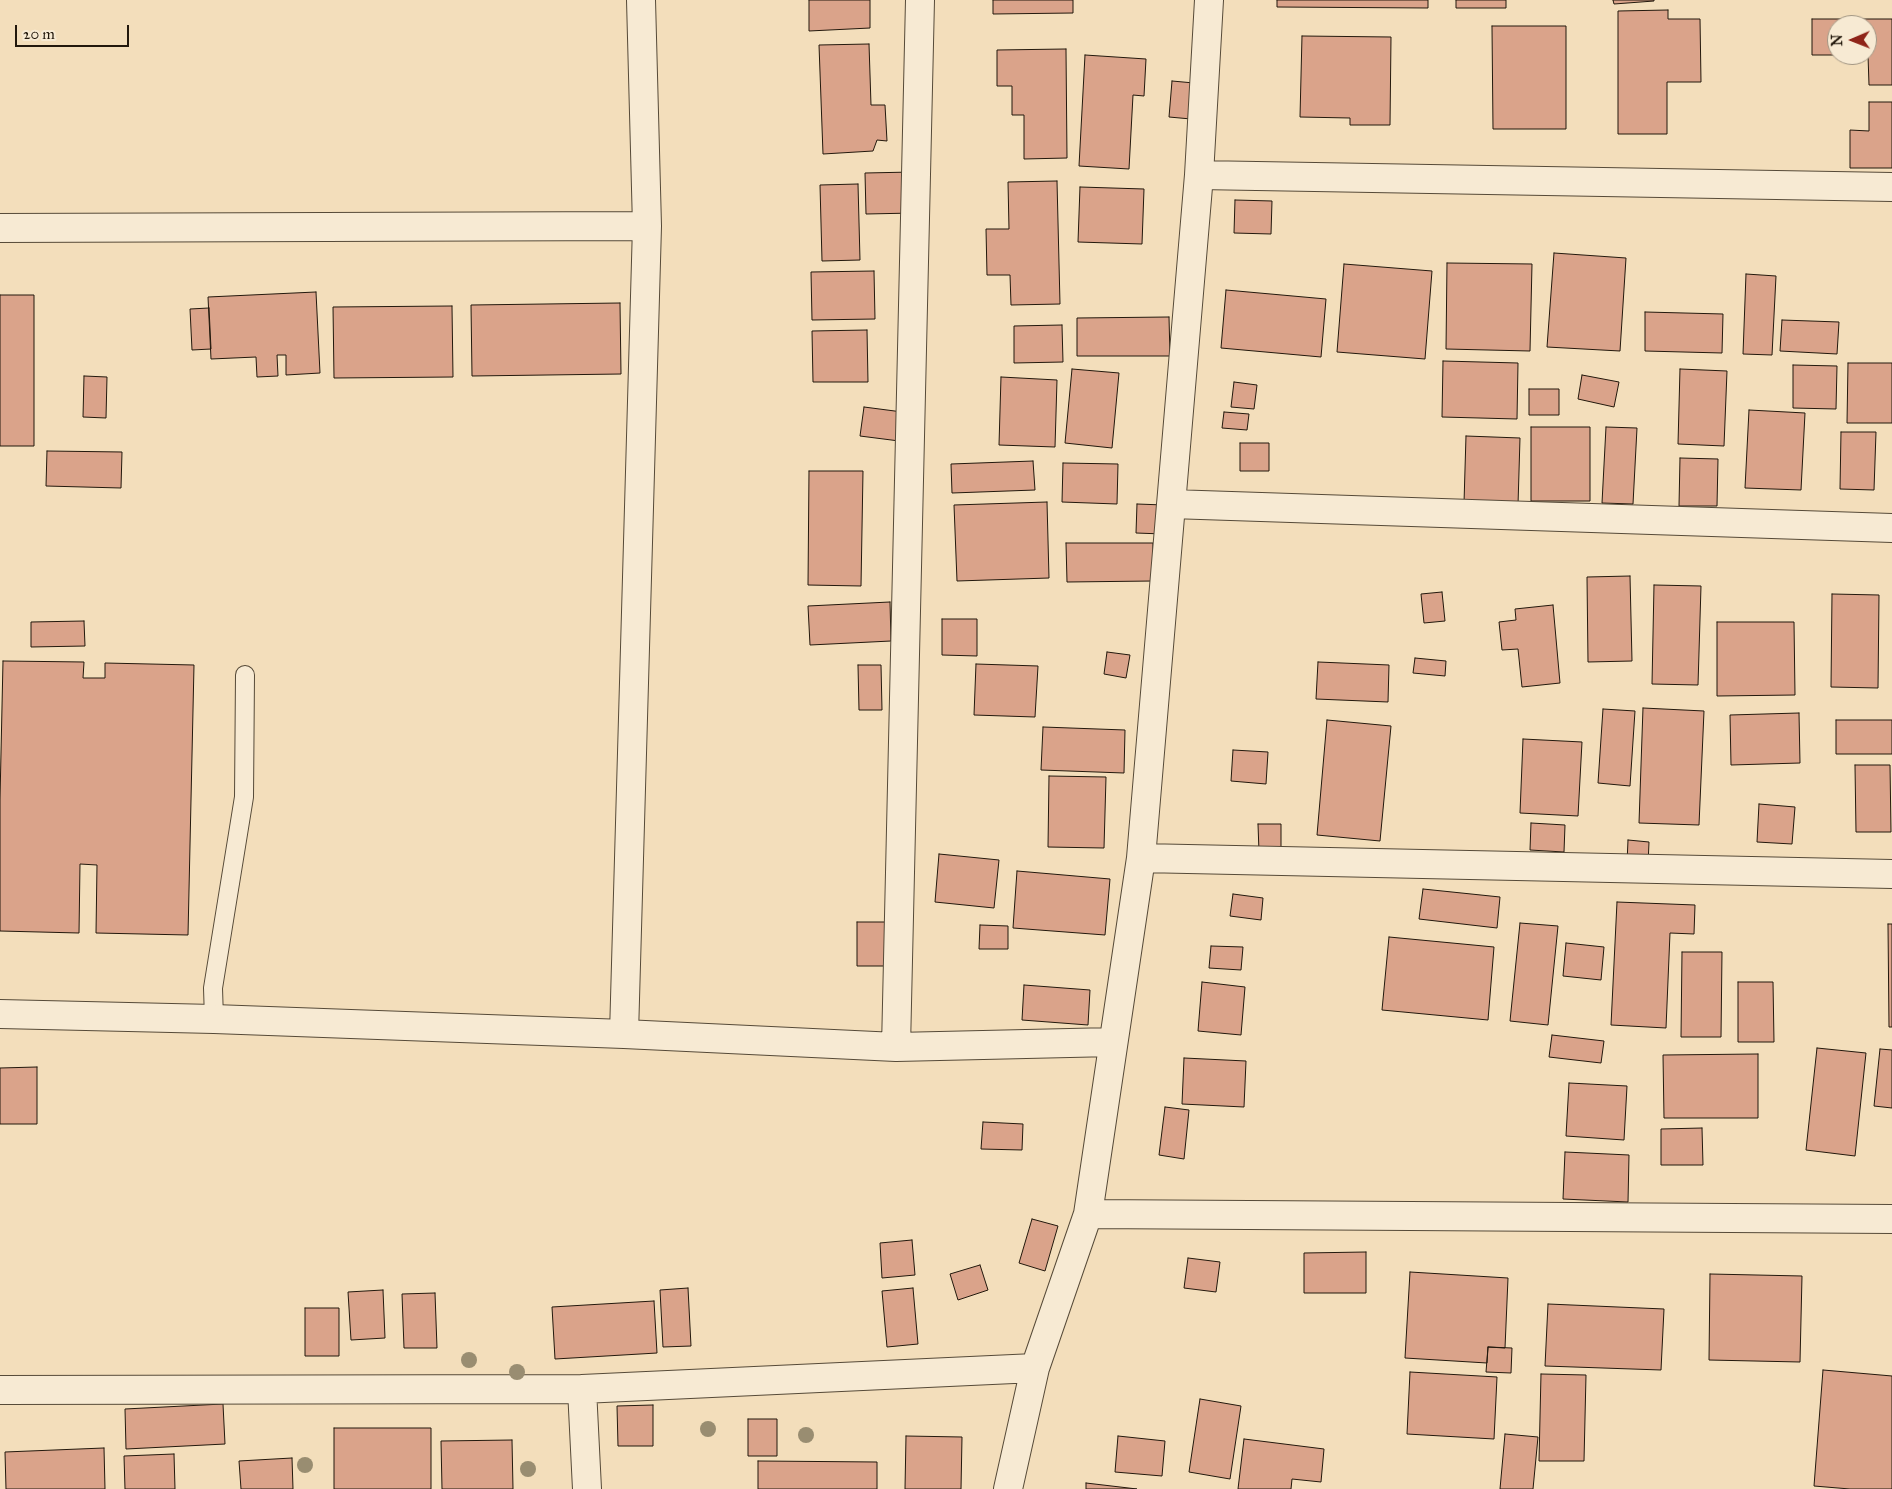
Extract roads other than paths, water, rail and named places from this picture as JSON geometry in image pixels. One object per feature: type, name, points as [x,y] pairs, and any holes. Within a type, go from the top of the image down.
[{"type":"street","points":[[624,1034],[647,226],[641,0]]},
{"type":"street","points":[[896,1047],[920,0]]},
{"type":"street","points":[[1008,1489],[1035,1368],[1088,1214],[1141,858],[1199,175],[1210,0]]},
{"type":"street","points":[[1199,175],[1892,187]]},
{"type":"street","points":[[0,228],[647,226]]},
{"type":"street","points":[[1171,504],[1892,528]]},
{"type":"street","points":[[1141,858],[1892,874]]},
{"type":"street","points":[[0,1014],[214,1019],[624,1034],[896,1047],[1113,1042]]},
{"type":"street","points":[[1088,1214],[1892,1219]]},
{"type":"street","points":[[0,1390],[582,1389],[1035,1368]]},
{"type":"street","points":[[582,1389],[586,1489]]},
{"type":"lane","points":[[214,1019],[213,988],[244,797],[245,675]]}]
